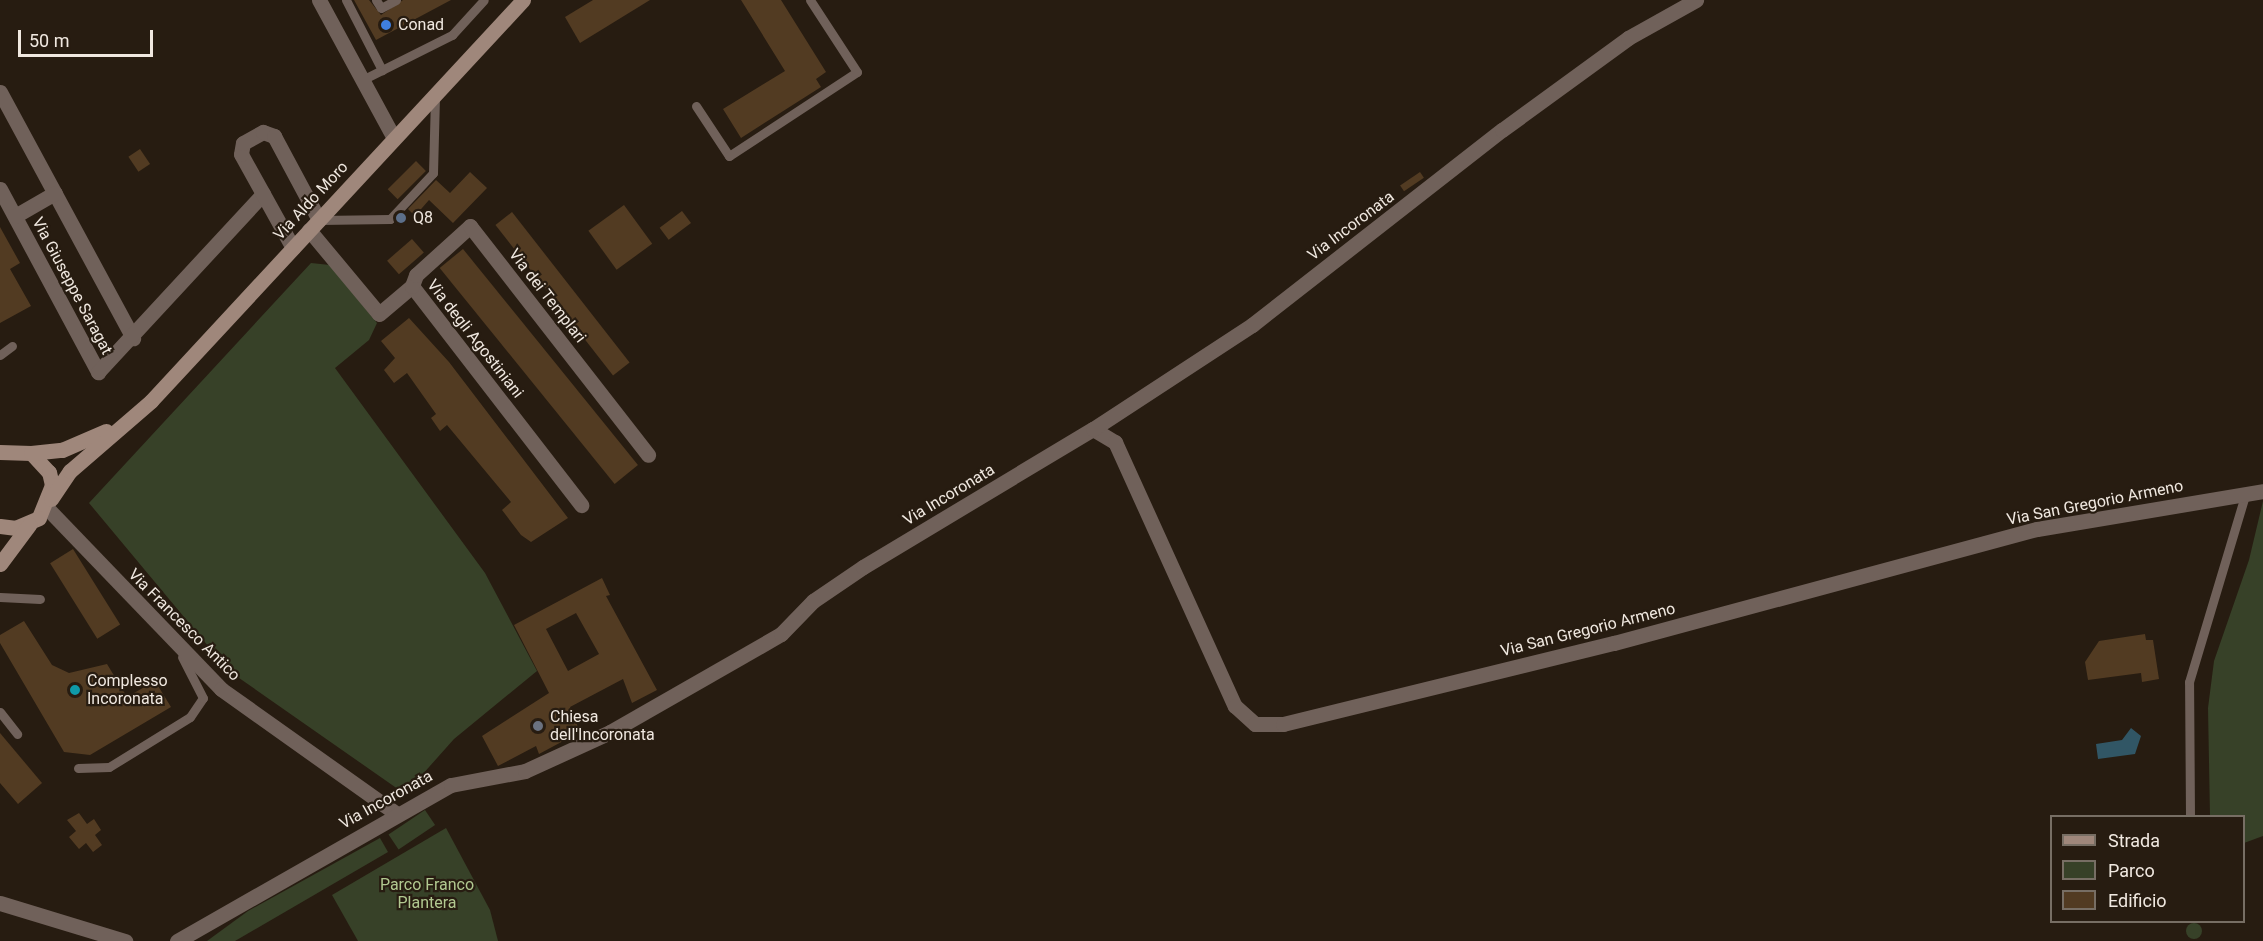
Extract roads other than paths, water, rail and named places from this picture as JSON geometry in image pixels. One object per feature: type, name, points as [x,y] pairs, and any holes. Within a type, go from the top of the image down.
[{"type":"main road","name":"Via Aldo Moro","points":[[29,525],[49,503],[70,471],[122,423],[151,401],[523,0]]},
{"type":"main road","name":"Via Aldo Moro","points":[[2,450],[31,453],[62,450],[122,423]]},
{"type":"main road","points":[[31,453],[49,472],[49,503]]},
{"type":"main road","points":[[0,526],[29,525]]},
{"type":"main road","points":[[0,564],[29,525]]},
{"type":"street","points":[[319,0],[394,138]]},
{"type":"street","name":"Via Incoronata","points":[[177,941],[451,785],[525,771],[610,732],[781,634],[813,601],[863,567],[1093,429],[1252,325],[1628,38],[1696,0]]},
{"type":"street","name":"Via Giuseppe Saragat","points":[[0,92],[133,338],[98,372],[0,189]]},
{"type":"street","points":[[293,248],[241,154],[243,143],[262,132],[274,136],[314,225]]},
{"type":"street","name":"Via Giuseppe Saragat","points":[[15,216],[55,193]]},
{"type":"street","points":[[133,338],[263,194]]},
{"type":"street","name":"Via degli Agostiniani","points":[[314,225],[379,314],[412,286],[581,505]]},
{"type":"street","name":"Via dei Templari","points":[[412,286],[416,275],[470,226],[648,455]]},
{"type":"street","name":"Via San Gregorio Armeno","points":[[1093,429],[1115,442],[1235,706],[1255,724],[1283,724],[1614,644],[2037,529],[2263,491]]},
{"type":"street","name":"Via Francesco Antico","points":[[49,503],[177,647],[221,689],[398,814]]},
{"type":"street","points":[[0,903],[125,941]]},
{"type":"lane","points":[[346,0],[382,70]]},
{"type":"lane","points":[[376,0],[381,8],[396,0]]},
{"type":"lane","points":[[362,80],[452,35],[484,0]]},
{"type":"lane","points":[[696,106],[729,156],[857,72],[810,0]]},
{"type":"lane","points":[[314,225],[390,219],[434,173],[435,93]]},
{"type":"lane","points":[[0,355],[12,346]]},
{"type":"lane","points":[[2190,815],[2189,682],[2245,495]]},
{"type":"lane","points":[[0,597],[40,599]]},
{"type":"lane","points":[[177,647],[201,689],[202,701]]},
{"type":"lane","points":[[78,768],[109,767],[145,749],[190,717],[202,701],[221,689]]},
{"type":"lane","points":[[0,712],[17,734]]},
{"type":"water","points":[[2131,728],[2141,736],[2135,754],[2098,759],[2096,744],[2122,740]]},
{"type":"place","name":"Conad","points":[[386,25]]},
{"type":"place","name":"Q8","points":[[401,218]]},
{"type":"place","name":"Complesso Incoronata","points":[[75,690]]},
{"type":"place","name":"Chiesa dell'Incoronata","points":[[538,726]]},
{"type":"park label","name":"Parco Franco Plantera","points":[[427,894]]}]
